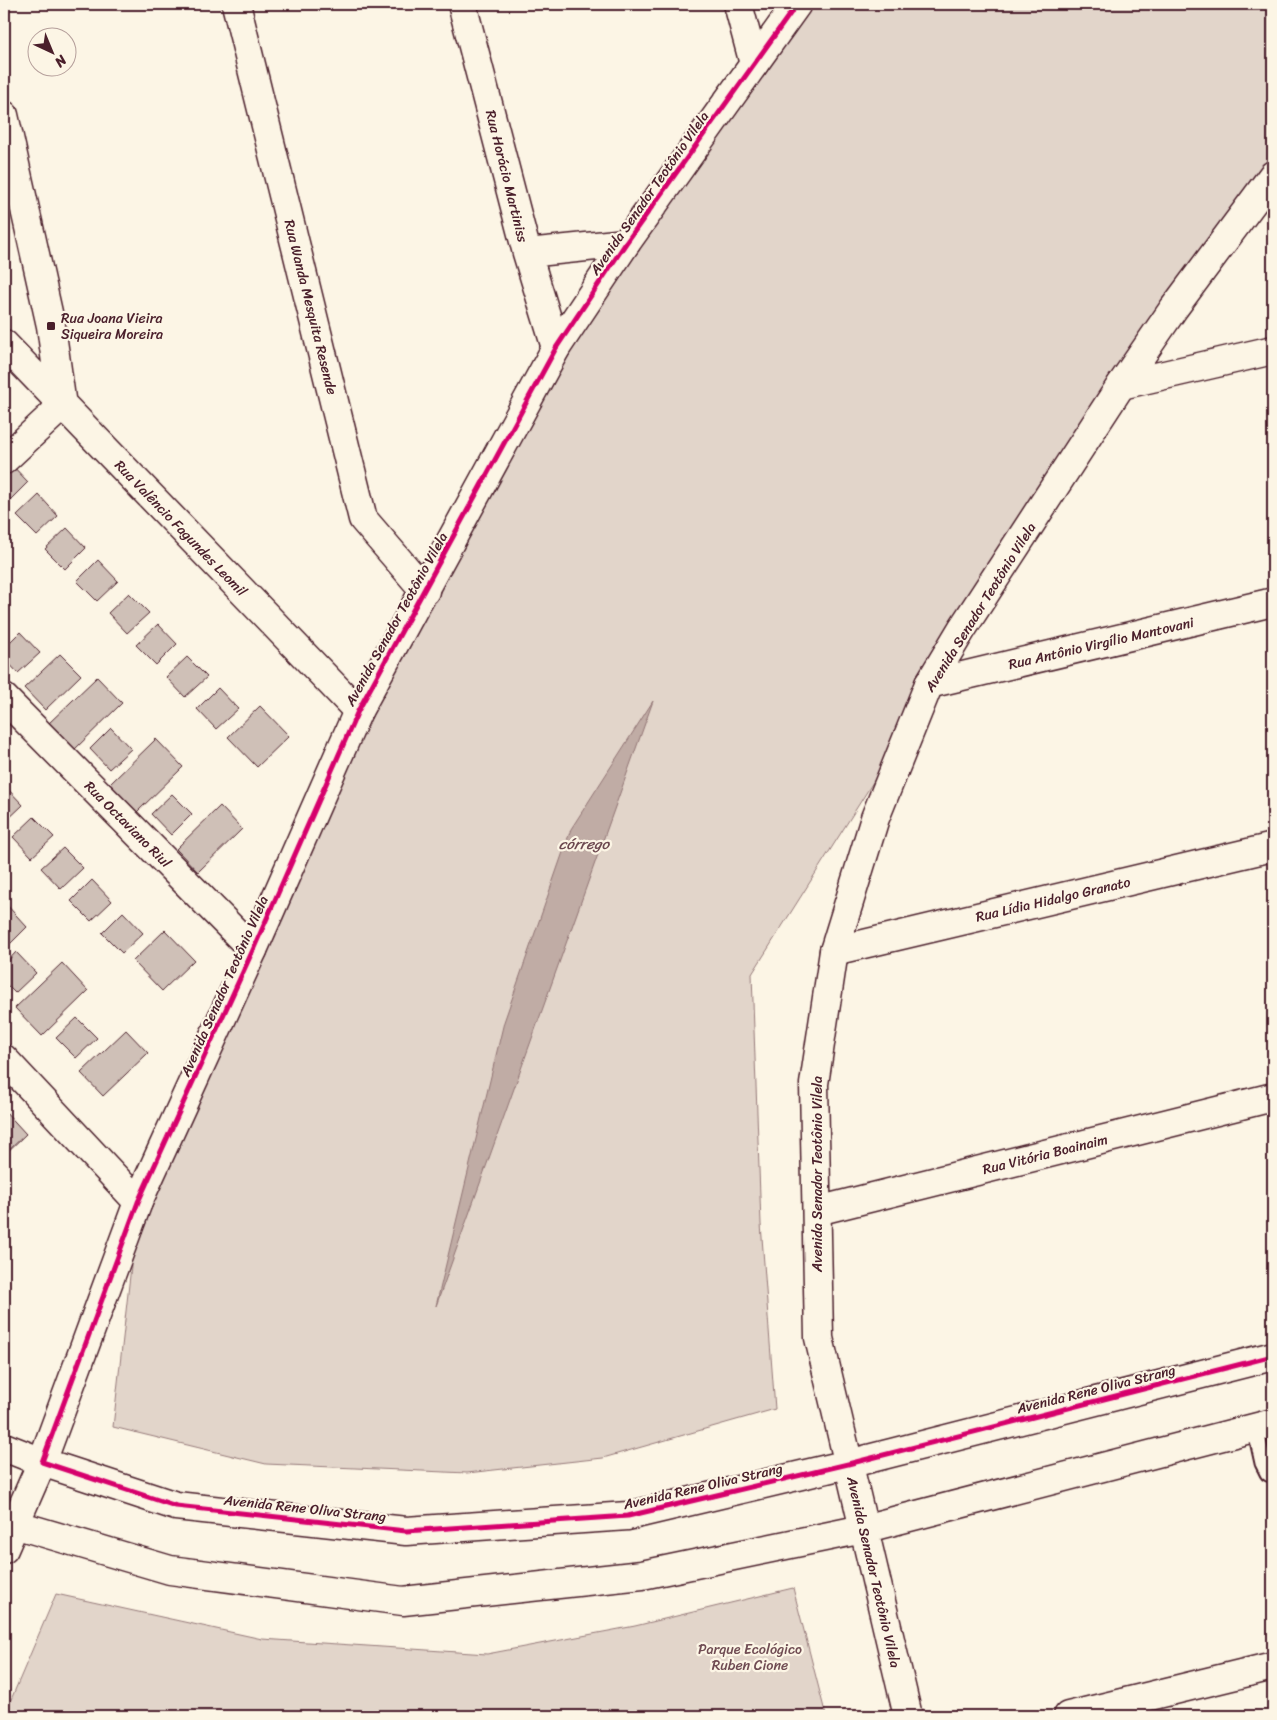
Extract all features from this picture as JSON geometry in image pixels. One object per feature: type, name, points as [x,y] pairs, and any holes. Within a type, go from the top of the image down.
[{"type":"street","name":"Rua Wanda Mesquita Resende","points":[[236,4],[364,519],[425,591]]},
{"type":"street","name":"Rua Horácio Martiniss","points":[[462,4],[527,253],[556,348]]},
{"type":"street","points":[[738,4],[754,64]]},
{"type":"street","name":"Avenida Senador Teotônio Vilela","points":[[7,1532],[42,1462],[138,1202],[253,950],[358,711],[556,348],[626,243],[797,4]]},
{"type":"street","points":[[4,115],[51,326],[62,406],[4,460]]},
{"type":"street","name":"Avenida Senador Teotônio Vilela","points":[[908,1716],[819,1338],[814,1084],[834,951],[875,818],[929,684],[1122,384],[1174,308],[1273,175]]},
{"type":"street","points":[[527,253],[626,243]]},
{"type":"street","name":"Rua Valêncio Fagundes Leomil","points":[[4,344],[358,711]]},
{"type":"street","points":[[1122,384],[1273,350]]},
{"type":"street","name":"Rua Antônio Virgílio Mantovani","points":[[929,684],[1273,602]]},
{"type":"street","name":"Rua Octaviano Riul","points":[[4,698],[253,950]]},
{"type":"street","name":"Rua Lídia Hidalgo Granato","points":[[834,951],[1273,847]]},
{"type":"street","points":[[4,1059],[138,1202]]},
{"type":"street","name":"Rua Vitória Boainaim","points":[[817,1211],[1273,1097]]},
{"type":"street","name":"Avenida Rene Oliva Strang","points":[[4,1447],[42,1462],[176,1506],[406,1531],[628,1516],[848,1464],[1273,1356]]},
{"type":"street","points":[[7,1532],[170,1570],[403,1601],[642,1575],[863,1529],[1264,1425]]},
{"type":"street","points":[[1068,1716],[1273,1666]]},
{"type":"lane","points":[[1264,1425],[1263,1464],[1268,1473],[1273,1474]]},
{"type":"green space","points":[[809,4],[1273,4],[1273,171],[1124,384],[752,974],[761,1224],[775,1409],[603,1458],[467,1473],[266,1464],[113,1427],[137,1213],[360,713],[558,360]]},
{"type":"green space","name":"Parque Ecológico Ruben Cione","points":[[793,1588],[826,1716],[4,1716],[56,1594],[262,1639],[487,1654],[635,1626]]},
{"type":"water","name":"córrego","points":[[653,701],[436,1306],[504,1022],[571,829]]},
{"type":"building","points":[[9,462],[28,482],[7,503],[4,499],[4,467]]},
{"type":"building","points":[[39,495],[58,516],[37,536],[17,516]]},
{"type":"building","points":[[67,528],[86,548],[65,569],[45,549]]},
{"type":"building","points":[[98,560],[118,581],[97,601],[77,581]]},
{"type":"building","points":[[129,593],[149,613],[127,633],[108,613]]},
{"type":"building","points":[[158,624],[177,644],[156,665],[136,645]]},
{"type":"building","points":[[20,632],[40,653],[18,673],[4,658],[4,648]]},
{"type":"building","points":[[60,654],[81,675],[45,710],[24,688]]},
{"type":"building","points":[[187,657],[207,677],[185,697],[166,677]]},
{"type":"building","points":[[97,677],[122,703],[73,751],[48,724]]},
{"type":"building","points":[[218,688],[238,709],[216,729],[197,709]]},
{"type":"building","points":[[260,706],[289,736],[257,767],[228,737]]},
{"type":"building","points":[[111,728],[131,749],[109,769],[90,749]]},
{"type":"building","points":[[156,739],[183,767],[137,812],[110,784]]},
{"type":"building","points":[[4,785],[23,805],[4,823]]},
{"type":"building","points":[[172,794],[192,814],[171,835],[151,814]]},
{"type":"building","points":[[220,806],[242,829],[198,872],[176,849]]},
{"type":"building","points":[[34,817],[54,837],[32,857],[13,837]]},
{"type":"building","points":[[63,848],[83,868],[61,889],[41,868]]},
{"type":"building","points":[[92,880],[112,901],[91,921],[71,901]]},
{"type":"building","points":[[4,902],[27,927],[4,950]]},
{"type":"building","points":[[123,912],[143,933],[122,953],[102,933]]},
{"type":"building","points":[[165,930],[194,960],[162,991],[133,961]]},
{"type":"building","points":[[16,952],[36,973],[15,993],[4,982],[4,965]]},
{"type":"building","points":[[62,963],[88,991],[42,1036],[15,1008]]},
{"type":"building","points":[[77,1018],[97,1038],[76,1058],[56,1038]]},
{"type":"building","points":[[126,1030],[148,1053],[103,1096],[81,1073]]},
{"type":"building","points":[[4,1110],[26,1134],[4,1155]]},
{"type":"cycle path","points":[[797,4],[626,243],[556,348],[358,711],[253,950],[138,1202],[42,1462],[176,1506],[406,1531],[628,1516],[848,1464],[1273,1356]]},
{"type":"place","name":"Rua Joana Vieira Siqueira Moreira","points":[[51,326]]}]
